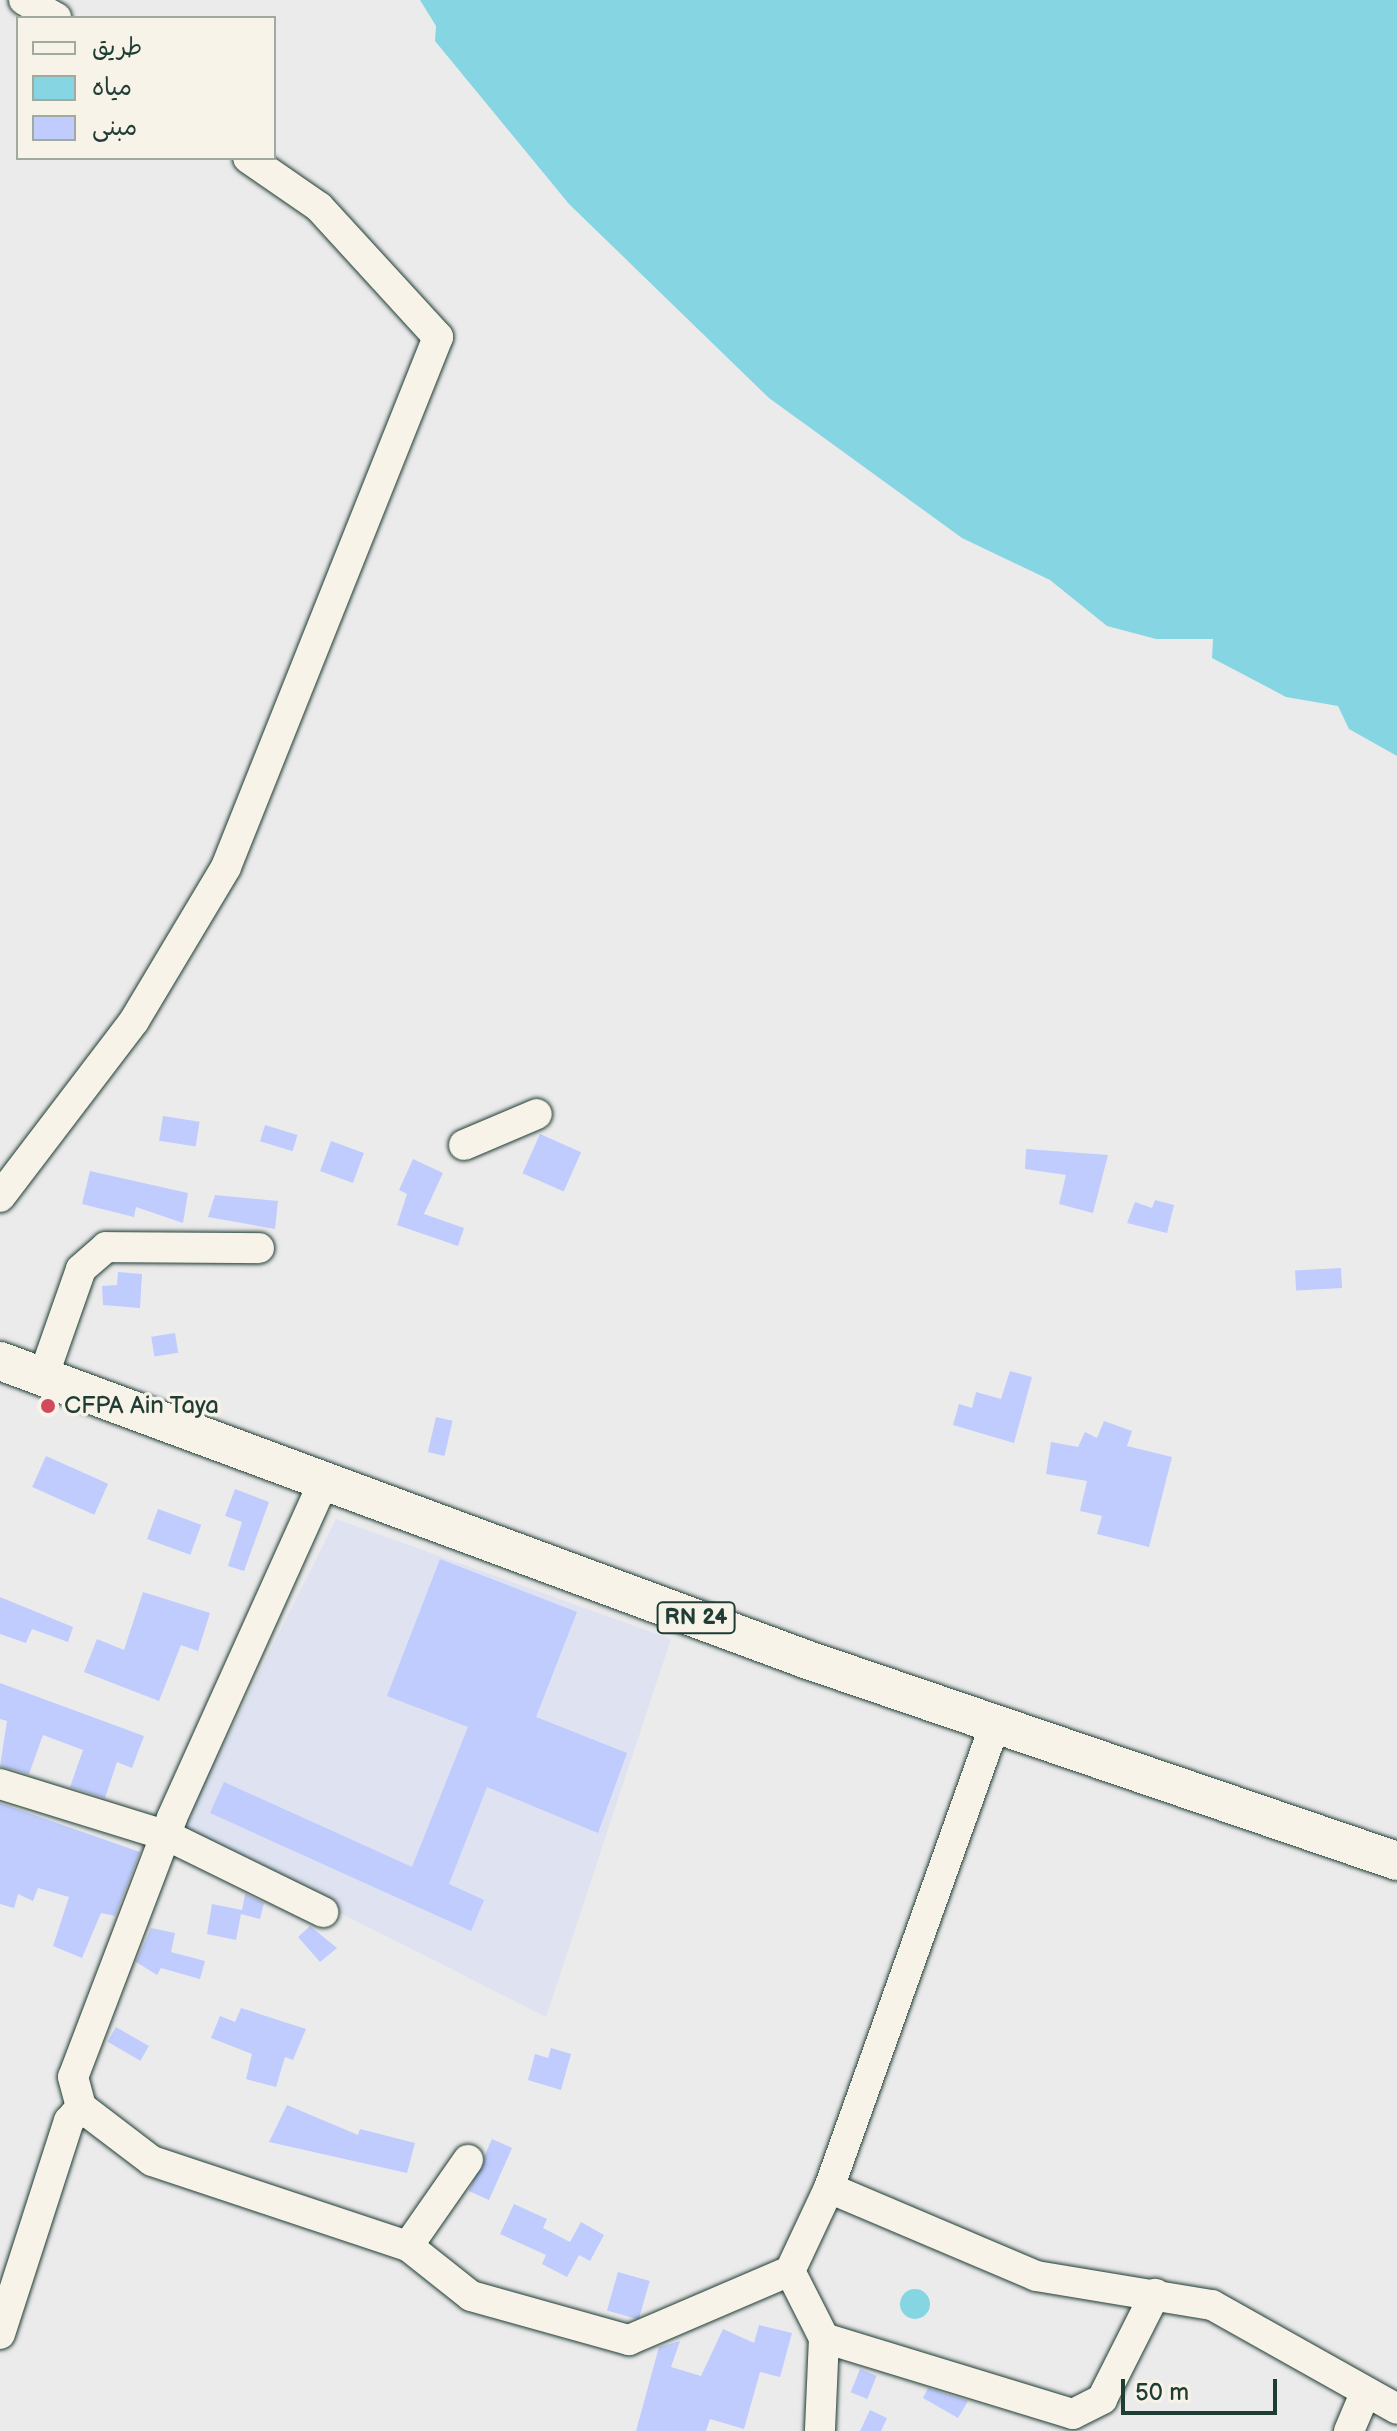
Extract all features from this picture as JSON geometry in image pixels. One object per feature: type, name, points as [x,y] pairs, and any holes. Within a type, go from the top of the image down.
[{"type":"main road","name":"RN 24","points":[[0,1361],[995,1724],[1397,1861]]},
{"type":"street","points":[[24,0],[52,16]]},
{"type":"street","points":[[0,1197],[134,1021],[226,867],[438,337],[319,207],[251,160]]},
{"type":"street","points":[[464,1145],[537,1114]]},
{"type":"street","points":[[43,1377],[81,1269],[106,1247],[259,1248]]},
{"type":"street","points":[[324,1481],[168,1836],[73,2077],[81,2107],[152,2161],[408,2246],[471,2296],[629,2340],[790,2271],[829,2188],[995,1724]]},
{"type":"street","points":[[0,1784],[168,1836],[323,1912]]},
{"type":"street","points":[[0,2334],[69,2121],[81,2107]]},
{"type":"street","points":[[408,2246],[468,2160]]},
{"type":"street","points":[[829,2188],[1036,2276],[1155,2294],[1238,2316],[1364,2396],[1397,2409]]},
{"type":"street","points":[[790,2271],[824,2338],[820,2431]]},
{"type":"street","points":[[824,2338],[1073,2414],[1102,2399],[1155,2294]]},
{"type":"street","points":[[1349,2431],[1364,2396]]},
{"type":"shaded area","points":[[336,1519],[671,1639],[546,2017],[180,1832]]},
{"type":"water","points":[[420,0],[1397,0],[1397,756],[1349,729],[1338,706],[1286,697],[1212,658],[1213,639],[1156,639],[1107,626],[1050,580],[962,538],[769,398],[569,204],[435,41],[436,26]]},
{"type":"water","points":[[915,2289],[921,2290],[929,2298],[929,2310],[921,2318],[915,2319],[909,2318],[901,2310],[900,2304],[901,2298],[909,2290]]},
{"type":"building","points":[[163,1116],[200,1122],[196,1146],[159,1141]]},
{"type":"building","points":[[265,1125],[298,1135],[293,1151],[260,1141]]},
{"type":"building","points":[[540,1134],[581,1152],[564,1192],[523,1173]]},
{"type":"building","points":[[331,1141],[364,1153],[353,1183],[320,1171]]},
{"type":"building","points":[[1026,1149],[1108,1155],[1093,1213],[1059,1204],[1066,1175],[1025,1169]]},
{"type":"building","points":[[413,1159],[443,1173],[424,1214],[464,1228],[458,1246],[397,1225],[407,1194],[399,1190]]},
{"type":"building","points":[[90,1171],[188,1193],[183,1223],[136,1207],[134,1217],[82,1204]]},
{"type":"building","points":[[215,1195],[278,1201],[275,1229],[208,1217]]},
{"type":"building","points":[[1155,1200],[1174,1205],[1167,1233],[1127,1223],[1135,1202],[1152,1208]]},
{"type":"building","points":[[1341,1268],[1342,1288],[1296,1290],[1295,1270]]},
{"type":"building","points":[[118,1272],[142,1274],[140,1308],[103,1305],[102,1286],[117,1285]]},
{"type":"building","points":[[175,1333],[178,1353],[154,1357],[151,1337]]},
{"type":"building","points":[[1010,1371],[1032,1377],[1014,1443],[953,1425],[959,1404],[972,1408],[976,1392],[1001,1399]]},
{"type":"building","points":[[436,1417],[453,1421],[444,1456],[428,1452]]},
{"type":"building","points":[[1104,1421],[1132,1431],[1127,1446],[1172,1457],[1149,1547],[1097,1534],[1102,1516],[1080,1511],[1087,1481],[1046,1474],[1051,1442],[1078,1447],[1085,1432],[1097,1438]]},
{"type":"building","points":[[46,1456],[108,1484],[94,1515],[32,1487]]},
{"type":"building","points":[[235,1489],[269,1502],[244,1571],[228,1566],[242,1522],[225,1516]]},
{"type":"building","points":[[158,1509],[201,1525],[190,1555],[147,1539]]},
{"type":"building","points":[[440,1559],[577,1612],[536,1717],[627,1753],[598,1833],[487,1787],[449,1884],[484,1900],[471,1931],[210,1813],[224,1782],[412,1867],[468,1727],[387,1696]]},
{"type":"building","points":[[143,1592],[210,1613],[198,1651],[181,1645],[159,1701],[84,1672],[97,1639],[124,1650]]},
{"type":"building","points":[[0,1597],[73,1627],[68,1642],[32,1629],[26,1643],[0,1634]]},
{"type":"building","points":[[0,1683],[144,1736],[132,1768],[117,1762],[105,1798],[70,1787],[83,1750],[43,1735],[29,1774],[0,1766],[7,1721],[0,1719]]},
{"type":"building","points":[[0,1803],[140,1852],[115,1916],[101,1913],[82,1958],[53,1946],[69,1897],[38,1888],[33,1901],[18,1894],[14,1908],[0,1904]]},
{"type":"building","points":[[245,1894],[264,1903],[260,1919],[241,1914],[236,1940],[207,1934],[212,1904],[242,1910]]},
{"type":"building","points":[[310,1926],[337,1948],[320,1962],[298,1937]]},
{"type":"building","points":[[151,1928],[175,1933],[171,1952],[205,1961],[200,1979],[161,1968],[157,1975],[136,1962]]},
{"type":"building","points":[[241,2008],[306,2029],[293,2060],[285,2057],[276,2087],[246,2079],[252,2054],[211,2038],[220,2016],[235,2022]]},
{"type":"building","points":[[116,2027],[149,2046],[140,2061],[108,2042]]},
{"type":"building","points":[[551,2048],[571,2054],[561,2090],[528,2080],[535,2054],[548,2058]]},
{"type":"building","points":[[287,2105],[358,2135],[360,2129],[415,2143],[407,2173],[269,2142]]},
{"type":"building","points":[[492,2139],[512,2148],[489,2200],[469,2191]]},
{"type":"building","points":[[514,2204],[547,2219],[543,2228],[570,2242],[581,2222],[604,2235],[590,2261],[579,2255],[567,2277],[542,2264],[546,2255],[500,2234]]},
{"type":"building","points":[[618,2272],[650,2281],[639,2320],[607,2310]]},
{"type":"building","points":[[759,2325],[792,2333],[780,2377],[760,2372],[744,2429],[710,2419],[706,2431],[636,2431],[659,2347],[680,2341],[671,2367],[701,2376],[723,2329],[754,2343]]},
{"type":"building","points":[[860,2369],[877,2376],[867,2399],[851,2392]]},
{"type":"building","points":[[928,2388],[968,2401],[958,2418],[923,2398]]},
{"type":"building","points":[[870,2410],[887,2418],[881,2431],[860,2431]]},
{"type":"place","name":"CFPA Ain Taya","points":[[48,1406]]}]
